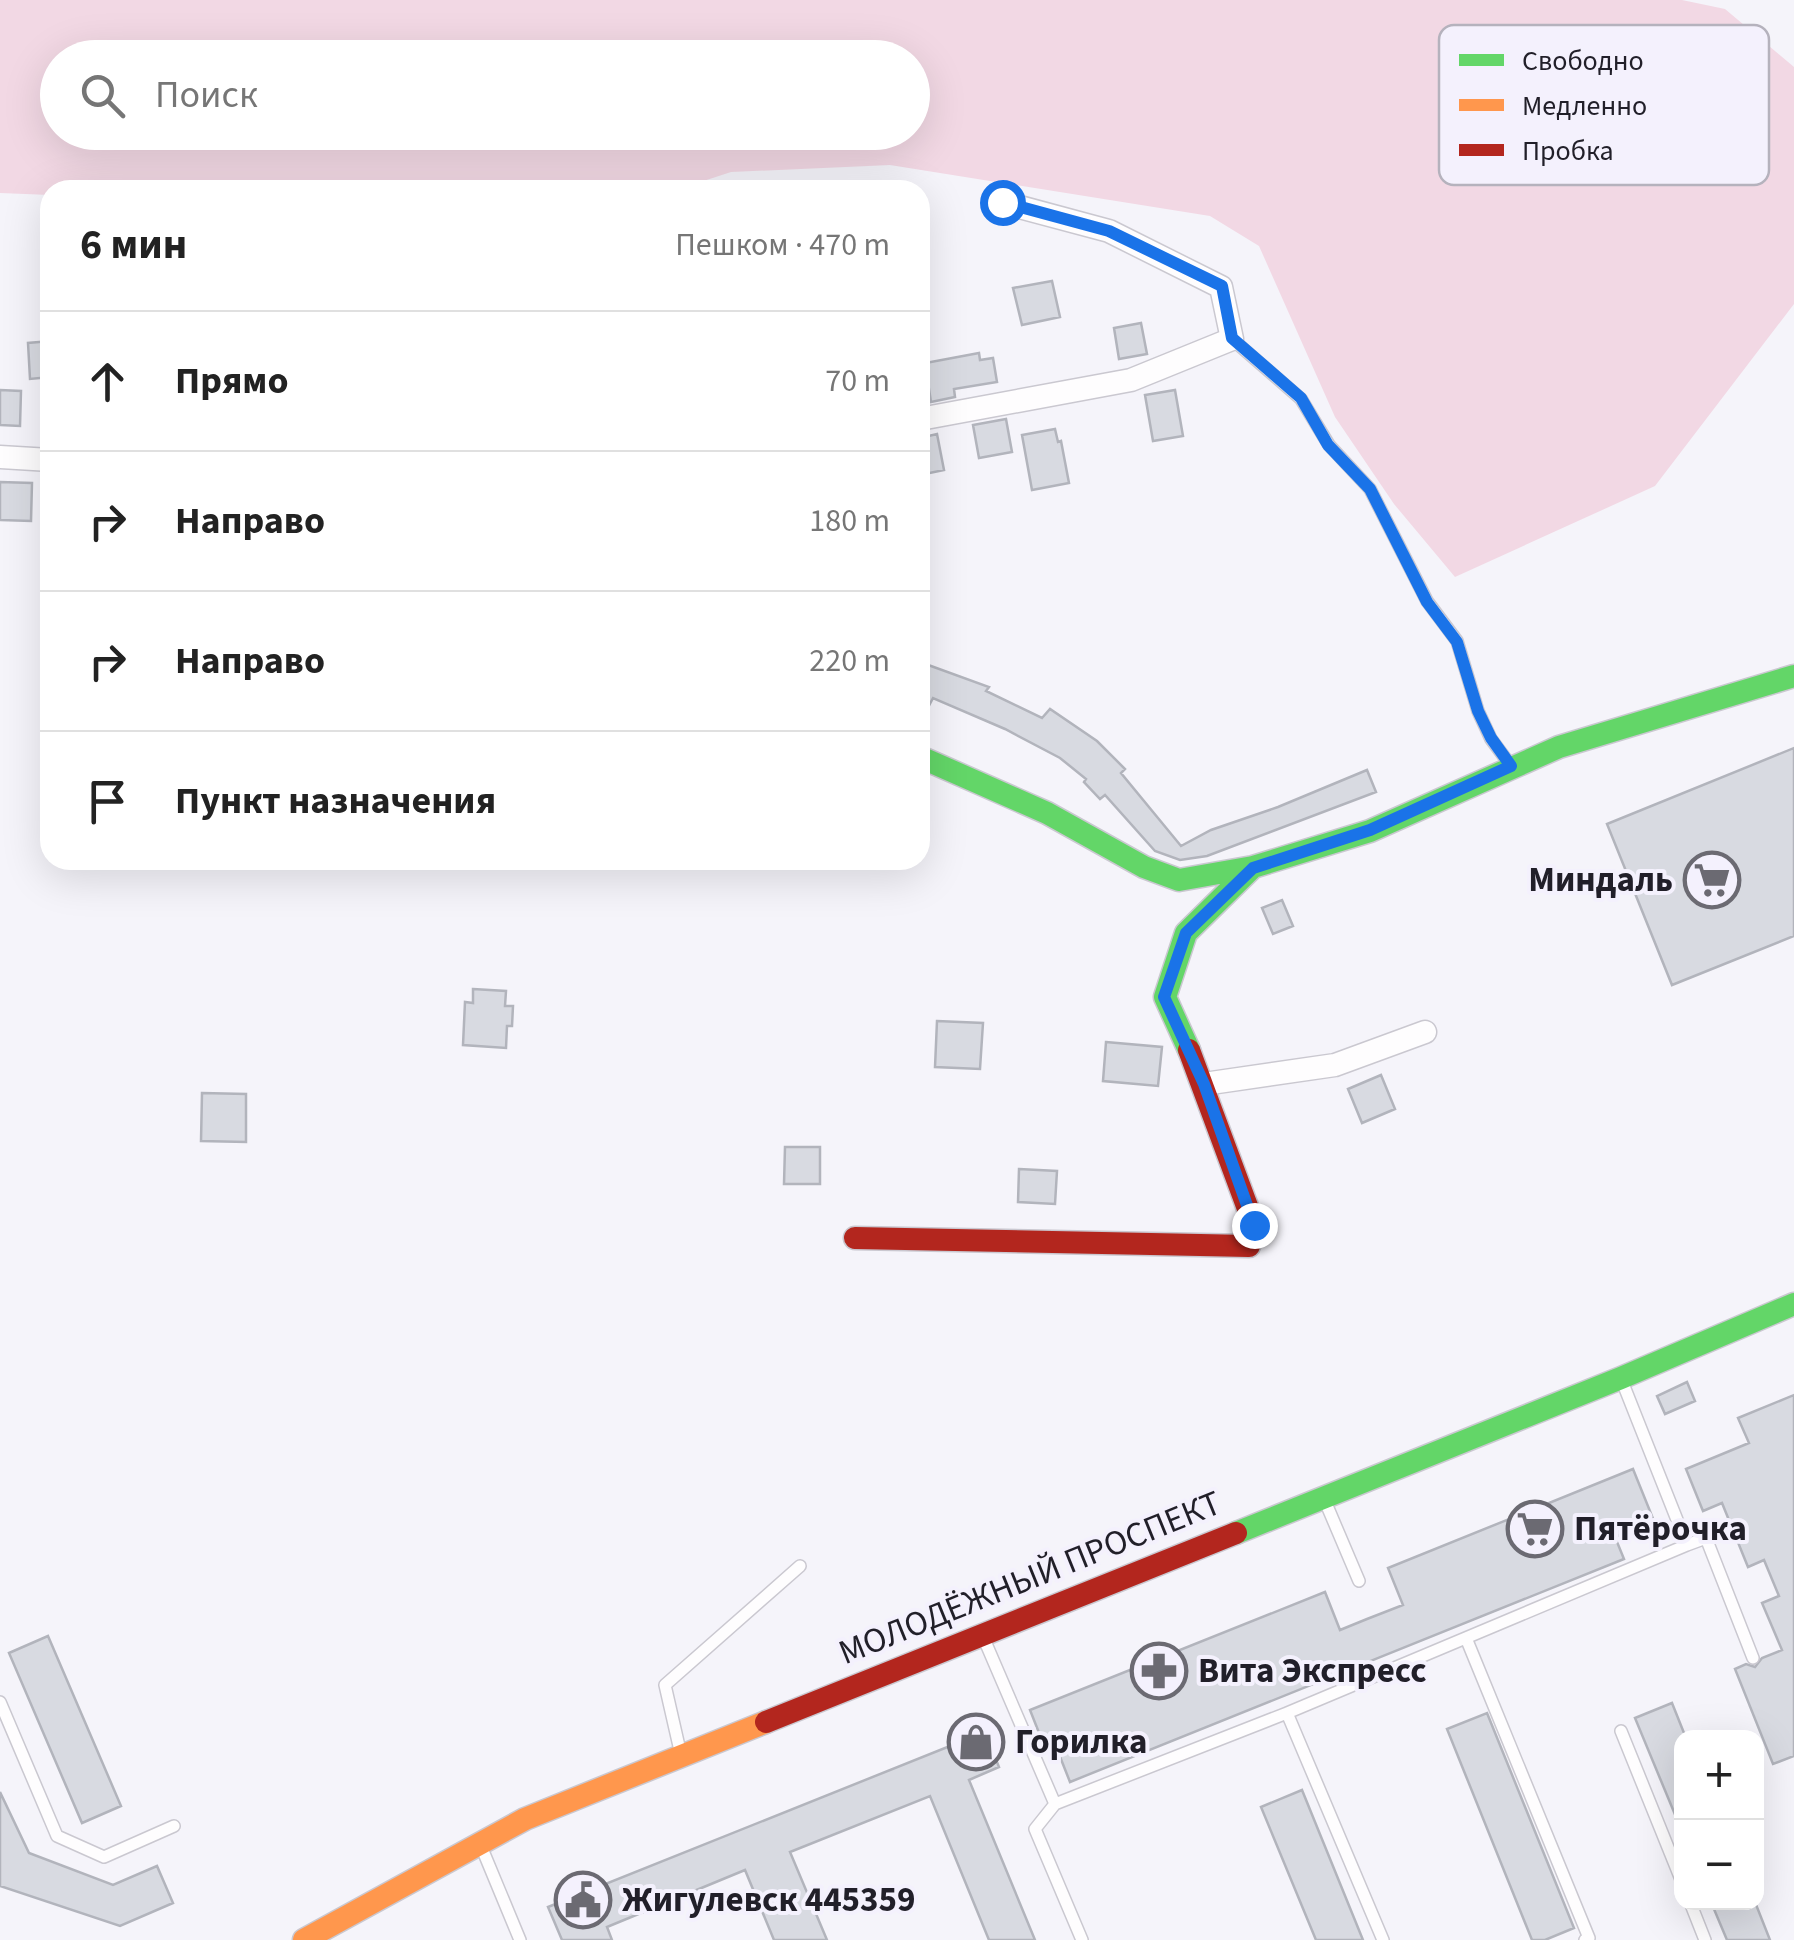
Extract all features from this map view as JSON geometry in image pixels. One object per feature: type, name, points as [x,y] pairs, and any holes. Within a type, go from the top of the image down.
[{"type":"street","points":[[930,418],[1131,380],[1232,338],[1222,286],[1109,231],[1002,202]]},
{"type":"street","points":[[0,457],[40,459]]},
{"type":"street","points":[[930,762],[1047,813],[1144,867],[1179,880],[1253,868],[1370,830],[1511,766],[1611,730],[1794,676]]},
{"type":"street","points":[[855,1238],[1249,1246],[1254,1225],[1204,1084],[1164,997],[1186,933],[1253,868]]},
{"type":"street","points":[[1204,1084],[1336,1065],[1425,1032]]},
{"type":"street","name":"МОЛОДЁЖНЫЙ ПРОСПЕКТ","points":[[304,1940],[525,1819],[1621,1378],[1784,1308]]},
{"type":"lane","points":[[1232,338],[1301,398],[1328,445],[1370,489],[1427,602],[1457,642],[1478,711],[1511,766]]},
{"type":"lane","points":[[1784,1308],[1794,1286]]},
{"type":"lane","points":[[1621,1378],[1687,1546]]},
{"type":"lane","points":[[1324,1498],[1359,1581]]},
{"type":"lane","points":[[1082,1940],[1036,1829],[1055,1804],[1287,1713],[1706,1538],[1753,1658]]},
{"type":"lane","points":[[681,1757],[665,1685],[800,1566]]},
{"type":"lane","points":[[982,1635],[1055,1804]]},
{"type":"lane","points":[[1466,1638],[1589,1938],[1585,1940]]},
{"type":"lane","points":[[0,1702],[57,1836],[104,1857],[174,1826]]},
{"type":"lane","points":[[1287,1713],[1384,1940]]},
{"type":"lane","points":[[1620,1732],[1674,1863]]},
{"type":"lane","points":[[480,1842],[520,1940]]},
{"type":"lane","points":[[1693,1910],[1705,1940]]},
{"type":"shaded area","points":[[0,0],[1682,0],[1725,9],[1744,25],[1439,25],[1439,185],[1769,185],[1769,46],[1794,67],[1794,304],[1655,486],[1455,577],[1394,504],[1335,417],[1259,246],[1210,216],[890,165],[731,172],[707,180],[40,180],[40,195],[0,193]]},
{"type":"building","points":[[1052,281],[1060,317],[1022,325],[1013,288]]},
{"type":"building","points":[[1141,323],[1147,354],[1119,359],[1114,328]]},
{"type":"building","points":[[40,342],[40,378],[30,379],[28,343]]},
{"type":"building","points":[[979,353],[980,360],[993,358],[997,382],[954,389],[955,397],[931,402],[930,362]]},
{"type":"building","points":[[0,390],[21,391],[20,426],[0,425]]},
{"type":"building","points":[[1175,390],[1183,436],[1153,441],[1145,395]]},
{"type":"building","points":[[1006,419],[1012,452],[979,458],[973,425]]},
{"type":"building","points":[[1055,429],[1069,483],[1032,490],[1022,435]]},
{"type":"building","points":[[937,434],[944,470],[930,473],[930,436]]},
{"type":"building","points":[[0,482],[32,483],[31,521],[0,520]]},
{"type":"building","points":[[930,666],[989,687],[986,691],[1042,718],[1050,709],[1097,741],[1125,769],[1121,773],[1181,846],[1211,830],[1367,770],[1376,792],[1207,856],[1180,860],[1155,851],[1105,795],[1100,799],[1084,782],[1086,779],[1060,758],[933,698],[930,704]]},
{"type":"building","name":"Миндаль","points":[[1794,748],[1794,936],[1672,985],[1607,824]]},
{"type":"building","points":[[1282,900],[1293,926],[1273,934],[1262,908]]},
{"type":"building","points":[[473,989],[506,991],[505,1006],[513,1006],[506,1048],[463,1045],[465,1002],[473,1003]]},
{"type":"building","points":[[937,1021],[983,1023],[980,1069],[935,1067]]},
{"type":"building","points":[[1106,1042],[1162,1047],[1158,1086],[1103,1081]]},
{"type":"building","points":[[1381,1075],[1395,1109],[1362,1123],[1348,1089]]},
{"type":"building","points":[[202,1093],[246,1094],[246,1142],[201,1141]]},
{"type":"building","points":[[785,1147],[820,1147],[820,1184],[784,1184]]},
{"type":"building","points":[[1019,1169],[1057,1171],[1055,1204],[1018,1202]]},
{"type":"building","points":[[1687,1382],[1695,1401],[1665,1414],[1657,1396]]},
{"type":"building","points":[[1794,1395],[1794,1756],[1773,1764],[1764,1730],[1759,1730],[1735,1669],[1746,1664],[1755,1667],[1762,1658],[1782,1650],[1762,1603],[1779,1596],[1764,1560],[1748,1567],[1722,1503],[1703,1511],[1686,1469],[1749,1443],[1738,1418]]},
{"type":"building","points":[[1633,1469],[1654,1521],[1615,1537],[1624,1559],[1070,1782],[1055,1744],[1045,1748],[1030,1710],[1325,1592],[1340,1630],[1403,1605],[1388,1568]]},
{"type":"building","points":[[48,1636],[121,1806],[82,1823],[9,1653]]},
{"type":"building","points":[[1672,1703],[1683,1730],[1674,1730],[1674,1812],[1635,1718]]},
{"type":"building","points":[[1487,1713],[1574,1928],[1545,1940],[1532,1940],[1447,1729]]},
{"type":"building","points":[[985,1732],[999,1767],[969,1780],[1035,1940],[989,1940],[930,1796],[790,1852],[827,1940],[774,1940],[745,1870],[607,1927],[612,1940],[562,1940],[548,1907]]},
{"type":"building","points":[[1302,1790],[1363,1940],[1316,1940],[1261,1807]]},
{"type":"building","points":[[0,1792],[29,1853],[113,1885],[157,1866],[173,1903],[120,1926],[0,1886]]},
{"type":"building","points":[[1714,1910],[1758,1910],[1770,1940],[1727,1940]]},
{"type":"traffic: fast","points":[[930,761],[1047,813],[1144,867],[1179,880],[1253,867],[1370,831],[1559,747],[1794,676]]},
{"type":"traffic: fast","points":[[1189,1050],[1165,997],[1186,933],[1253,867]]},
{"type":"traffic: fast","points":[[1236,1533],[1794,1304]]},
{"type":"traffic: slow","points":[[304,1940],[525,1819],[766,1722]]},
{"type":"traffic: jam","points":[[855,1238],[1249,1246],[1254,1225],[1189,1050]]},
{"type":"traffic: jam","points":[[766,1722],[1236,1533]]},
{"type":"place","name":"Миндаль","points":[[1712,880]]},
{"type":"place","name":"Пятёрочка","points":[[1535,1529]]},
{"type":"place","name":"Вита Экспресс","points":[[1159,1671]]},
{"type":"place","name":"Горилка","points":[[976,1742]]},
{"type":"place","name":"Жигулевск 445359","points":[[583,1900]]},
{"type":"route","points":[[1002,202],[1109,231],[1222,286],[1232,338],[1301,398],[1328,445],[1370,489],[1427,602],[1457,642],[1478,711],[1511,766],[1370,830],[1253,868],[1186,933],[1164,997],[1204,1084],[1254,1225]]}]
